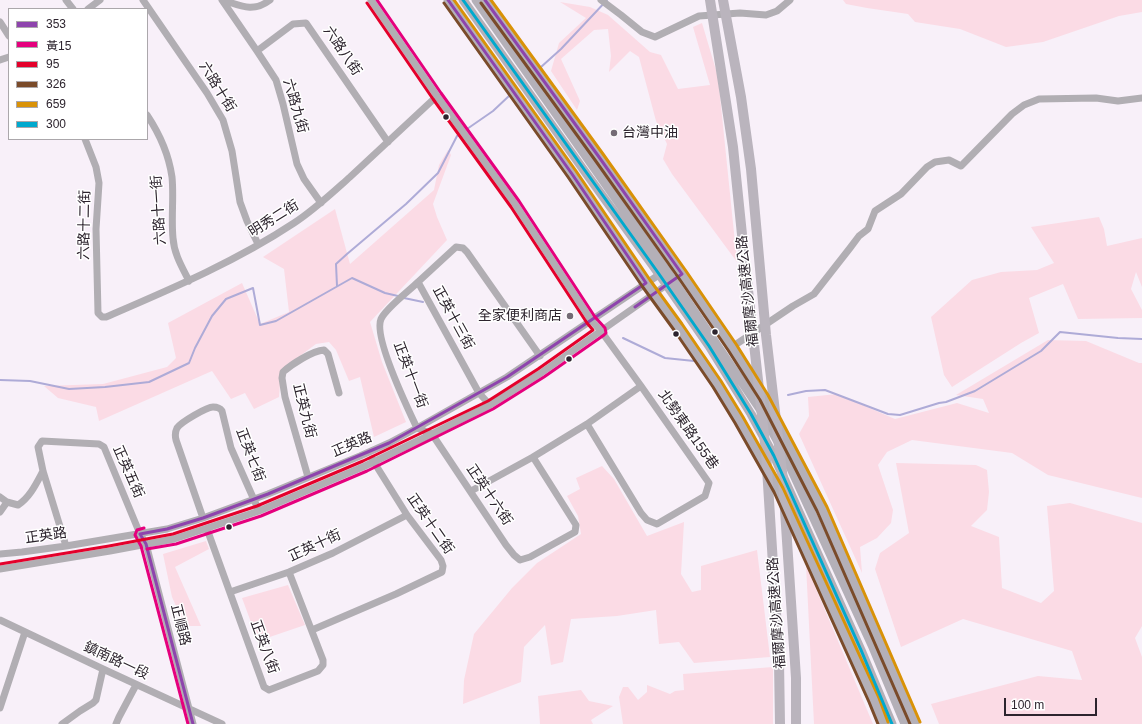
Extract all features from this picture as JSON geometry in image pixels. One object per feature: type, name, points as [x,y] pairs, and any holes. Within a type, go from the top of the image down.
[{"type":"highway","name":"福爾摩沙高速公路","points":[[710,0],[733,147],[766,452],[779,662],[780,724]]},
{"type":"highway","name":"福爾摩沙高速公路","points":[[723,0],[741,97],[751,169],[766,335],[783,480],[796,678],[796,724]]},
{"type":"main road","points":[[448,0],[572,174],[717,384],[739,420],[774,484],[874,700],[883,724]]},
{"type":"main road","points":[[464,0],[583,169],[663,272]]},
{"type":"main road","points":[[476,0],[663,272],[751,414],[774,456],[861,650],[892,724]]},
{"type":"main road","points":[[485,0],[675,264],[732,347],[764,398],[822,509],[915,724]]},
{"type":"main road","points":[[670,283],[760,409],[783,451],[872,645],[905,724]]},
{"type":"street","points":[[66,0],[72,8]]},
{"type":"street","points":[[89,8],[100,0]]},
{"type":"street","name":"六路十街","points":[[143,0],[207,93],[223,120],[232,151],[240,202],[258,244]]},
{"type":"street","points":[[222,0],[246,8],[263,5],[270,0]]},
{"type":"street","name":"六路九街","points":[[222,0],[276,80],[284,104],[297,164],[304,179],[321,203]]},
{"type":"street","points":[[371,0],[437,96],[512,200],[591,320],[601,331],[641,386]]},
{"type":"street","points":[[601,0],[621,14],[642,32],[656,37],[699,16],[740,13],[766,15],[777,11],[790,0]]},
{"type":"street","points":[[0,22],[8,34]]},
{"type":"street","name":"六路八街","points":[[257,51],[293,24],[306,23],[388,142]]},
{"type":"street","name":"明秀二街","points":[[98,313],[102,317],[106,317],[189,281],[230,261],[294,223],[321,203],[437,96]]},
{"type":"street","points":[[732,347],[793,306],[814,294],[859,236],[868,229],[875,211],[901,194],[935,162],[949,160],[961,166],[1012,114],[1024,105],[1039,99],[1096,98],[1118,101],[1142,98]]},
{"type":"street","name":"六路十一街","points":[[148,117],[161,141],[172,178],[173,239],[176,256],[189,281]]},
{"type":"street","name":"六路十二街","points":[[85,140],[96,167],[99,183],[96,229],[98,313]]},
{"type":"street","name":"正英十三街","points":[[490,405],[479,393],[418,282],[456,248],[463,248],[540,356]]},
{"type":"street","name":"正英路","points":[[0,554],[66,546],[167,529],[203,518],[268,494],[369,452],[417,428],[507,377],[675,264]]},
{"type":"street","name":"正英路","points":[[0,569],[174,539],[259,511],[373,462],[490,405],[541,373],[682,274]]},
{"type":"street","name":"正英十一街","points":[[418,282],[386,312],[380,320],[379,329],[391,371],[417,428],[432,434]]},
{"type":"street","name":"正英九街","points":[[308,477],[285,397],[282,378],[283,372],[291,365],[324,350],[328,354],[339,393]]},
{"type":"street","name":"北勢東路155巷","points":[[471,491],[533,457],[587,424],[641,386],[709,483],[705,496],[657,524],[647,520],[587,424]]},
{"type":"street","name":"正英七街","points":[[203,518],[176,440],[175,433],[178,426],[212,406],[219,408],[222,411],[231,448],[259,511]]},
{"type":"street","name":"正英十六街","points":[[432,434],[514,555],[520,560],[530,557],[575,532],[576,525],[533,457]]},
{"type":"street","name":"正英五街","points":[[66,546],[43,471],[38,447],[42,441],[99,444],[104,447],[140,534]]},
{"type":"street","name":"正英十二街","points":[[312,630],[396,594],[442,572],[443,566],[441,560],[407,515],[373,462],[369,452]]},
{"type":"street","points":[[0,497],[7,502],[18,505],[32,490],[43,471]]},
{"type":"street","points":[[0,512],[7,502]]},
{"type":"street","name":"正英十街","points":[[230,592],[289,572],[333,553],[407,515]]},
{"type":"street","name":"正英八街","points":[[207,528],[264,687],[269,690],[318,671],[323,666],[323,660],[289,572]]},
{"type":"street","name":"正順路","points":[[140,534],[146,544],[193,724]]},
{"type":"street","name":"鎮南路一段","points":[[0,620],[222,724]]},
{"type":"street","points":[[0,705],[25,632]]},
{"type":"street","points":[[62,724],[93,704],[96,700],[103,669]]},
{"type":"street","points":[[116,724],[136,685]]},
{"type":"shaded area","points":[[843,0],[1142,0],[1142,12],[1119,16],[1043,42],[1006,47],[960,29],[915,22],[908,14],[846,4]]},
{"type":"shaded area","points":[[560,2],[590,7],[608,15],[650,52],[661,55],[678,89],[710,85],[693,27],[702,23],[718,77],[737,262],[672,174],[663,159],[667,144],[656,121],[639,57],[630,51],[609,72],[611,56],[608,29],[594,30],[561,59],[580,101],[577,110],[551,71],[559,43],[586,18]]},
{"type":"shaded area","points":[[448,150],[451,155],[433,204],[447,240],[370,322],[382,362],[406,422],[374,437],[360,377],[349,381],[336,350],[329,342],[316,344],[281,370],[279,397],[254,409],[245,393],[231,399],[212,371],[99,421],[96,407],[58,398],[44,386],[103,384],[167,367],[176,358],[168,323],[242,283],[260,324],[289,312],[284,269],[263,257],[335,209],[350,264],[434,190],[439,165]]},
{"type":"shaded area","points":[[1099,217],[1104,229],[1107,246],[1142,238],[1142,287],[1136,272],[1131,289],[1142,310],[1142,318],[1078,319],[1063,284],[1029,298],[1039,333],[952,387],[944,375],[931,317],[972,280],[1001,272],[1037,270],[1054,263],[1031,227]]},
{"type":"shaded area","points":[[1048,340],[1086,341],[1142,363],[1142,498],[1048,475],[1012,453],[912,440],[887,452],[878,465],[893,510],[891,523],[877,538],[860,547],[862,573],[799,434],[809,416],[808,397],[837,394],[895,419],[957,403],[989,413],[983,399],[956,395]]},
{"type":"shaded area","points":[[896,463],[976,465],[987,470],[989,492],[987,510],[971,526],[999,537],[1002,588],[1041,603],[1054,591],[1047,506],[1070,503],[1142,523],[1142,626],[1135,638],[1142,657],[1142,724],[939,724],[931,704],[1038,676],[1082,680],[1072,651],[963,619],[901,647],[875,569],[880,553],[909,533]]},
{"type":"shaded area","points":[[602,466],[614,479],[647,536],[684,522],[681,574],[692,592],[701,590],[701,566],[757,550],[770,657],[694,663],[679,642],[659,644],[656,610],[617,616],[571,619],[563,662],[551,665],[545,625],[524,647],[521,682],[463,704],[464,680],[474,634],[512,588],[537,563],[581,534],[578,516],[567,496],[580,489],[576,478]]},
{"type":"shaded area","points":[[206,541],[209,549],[175,567],[201,626],[185,626],[172,597],[163,554]]},
{"type":"shaded area","points":[[806,565],[873,724],[814,724]]},
{"type":"shaded area","points":[[288,585],[305,625],[258,641],[242,598]]},
{"type":"shaded area","points":[[773,667],[773,724],[623,724],[619,697],[623,687],[628,687],[638,700],[647,692],[647,685],[670,694],[675,691],[684,690],[683,674]]},
{"type":"shaded area","points":[[581,690],[589,701],[613,706],[591,720],[593,724],[540,724],[538,696]]},
{"type":"waterway","points":[[541,67],[561,49],[607,0]]},
{"type":"waterway","points":[[467,129],[493,111],[510,95]]},
{"type":"waterway","points":[[337,286],[336,264],[406,204],[438,173],[457,136],[459,135]]},
{"type":"waterway","points":[[0,380],[30,381],[69,389],[149,382],[189,363],[195,348],[212,316],[226,299],[253,288],[260,325],[276,321],[352,278],[385,293],[398,296]]},
{"type":"waterway","points":[[404,298],[423,302]]},
{"type":"waterway","points":[[788,395],[806,391],[825,390],[888,414],[900,415],[946,402],[975,391],[1041,351],[1060,332],[1142,339]]},
{"type":"waterway","points":[[623,338],[665,358],[694,361]]},
{"type":"transit line","name":"黃15","points":[[147,549],[176,544],[261,516],[367,471],[493,409],[544,377],[606,333],[605,328],[595,317],[519,201],[441,93],[377,0]]},
{"type":"transit line","name":"353","points":[[193,724],[146,544],[140,534],[167,529],[203,518],[268,494],[389,443],[507,377],[646,283],[572,174],[448,0]]},
{"type":"transit line","name":"659","points":[[454,0],[576,171],[721,381],[743,417],[783,488],[879,698],[888,722]]},
{"type":"transit line","name":"300","points":[[463,0],[659,274],[709,346],[751,414],[774,456],[861,650],[892,724]]},
{"type":"transit line","name":"353","points":[[485,0],[682,274],[635,307]]},
{"type":"transit line","name":"659","points":[[491,0],[686,271],[736,344],[768,395],[827,507],[920,722]]},
{"type":"transit line","name":"95","points":[[0,564],[173,534],[257,506],[363,461],[488,401],[538,369],[593,330],[511,207],[433,99],[367,3]]},
{"type":"transit line","name":"326","points":[[444,3],[568,177],[713,387],[735,423],[774,492],[878,724]]},
{"type":"transit line","name":"326","points":[[481,3],[678,277],[760,400],[817,511],[910,724]]},
{"type":"transit line","name":"黃15","points":[[144,528],[137,530],[135,535],[141,546],[188,724]]},
{"type":"place","name":"台灣中油","points":[[614,133]]},
{"type":"place","name":"全家便利商店","points":[[570,316]]}]
